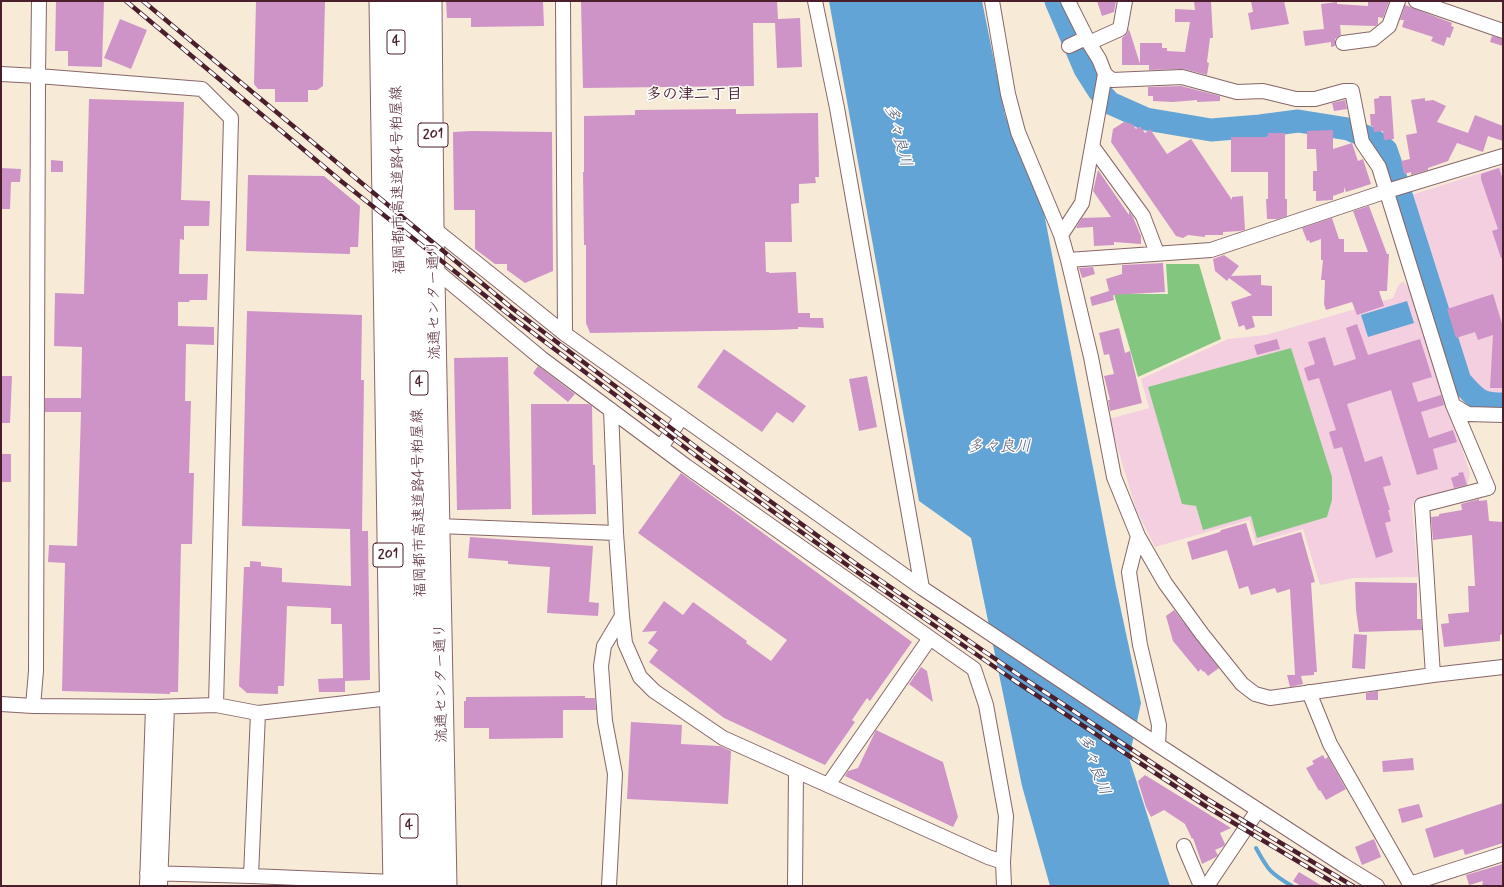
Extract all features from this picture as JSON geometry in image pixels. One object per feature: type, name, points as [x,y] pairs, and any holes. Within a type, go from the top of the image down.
[{"type":"highway","name":"201","points":[[380,1],[390,698],[400,885]]},
{"type":"highway","name":"福岡都市高速道路4号粕屋線","points":[[395,1],[405,82]]},
{"type":"highway","name":"福岡都市高速道路4号粕屋線","points":[[412,1],[405,82],[402,316],[417,766],[428,886]]},
{"type":"highway","name":"流通センター通り","points":[[431,1],[438,526],[446,886]]},
{"type":"highway","name":"福岡都市高速道路4号粕屋線","points":[[400,885],[417,766]]},
{"type":"street","points":[[33,706],[36,671],[38,76],[40,1]]},
{"type":"street","points":[[563,1],[566,334]]},
{"type":"street","points":[[816,1],[837,108],[922,588]]},
{"type":"street","points":[[992,1],[1008,94],[1018,132],[1061,235],[1068,260],[1091,357],[1114,477],[1138,536],[1165,583],[1202,634],[1242,684],[1255,694],[1270,698],[1433,675],[1503,667]]},
{"type":"street","points":[[1068,1],[1087,41],[1099,59],[1105,74],[1112,80],[1182,77],[1237,92],[1263,91],[1296,99],[1315,99],[1344,91],[1352,91],[1362,142],[1394,189],[1453,405],[1488,488],[1422,505],[1433,675]]},
{"type":"street","points":[[1069,46],[1120,29],[1125,1]]},
{"type":"street","points":[[1344,43],[1372,39],[1389,26],[1398,1]]},
{"type":"street","points":[[1416,1],[1503,31]]},
{"type":"street","points":[[1,74],[202,89],[231,118],[216,706]]},
{"type":"street","points":[[1061,235],[1082,203],[1097,111],[1105,74]]},
{"type":"street","points":[[1092,146],[1142,216],[1157,253]]},
{"type":"street","points":[[1068,260],[1211,250],[1394,189],[1503,156]]},
{"type":"street","points":[[433,228],[566,334],[922,588],[1153,742],[1378,886]]},
{"type":"street","points":[[434,269],[541,358],[611,410],[974,669],[986,705],[1006,816],[1003,862],[1004,886]]},
{"type":"street","points":[[1453,405],[1468,414],[1503,415]]},
{"type":"street","points":[[611,410],[616,533],[624,643],[640,677],[654,691],[723,738],[988,857],[1003,862]]},
{"type":"street","points":[[661,447],[682,417]]},
{"type":"street","points":[[438,526],[616,533]]},
{"type":"street","points":[[1138,536],[1129,572],[1140,645],[1159,725],[1153,742]]},
{"type":"street","points":[[609,886],[615,774],[605,721],[602,666],[604,646],[622,616]]},
{"type":"street","points":[[828,785],[930,638]]},
{"type":"street","points":[[1309,692],[1330,744],[1410,885],[1503,854]]},
{"type":"street","points":[[1,704],[33,706],[216,706],[258,713],[390,698]]},
{"type":"street","points":[[152,707],[154,879]]},
{"type":"street","points":[[154,879],[167,707]]},
{"type":"street","points":[[251,876],[258,713]]},
{"type":"street","points":[[795,886],[796,770]]},
{"type":"street","points":[[1207,886],[1258,810]]},
{"type":"street","points":[[1184,846],[1201,886]]},
{"type":"street","points":[[154,879],[251,876],[400,885]]},
{"type":"shaded area","points":[[1503,166],[1503,396],[1479,395],[1463,379],[1408,196]]},
{"type":"shaded area","points":[[1403,281],[1413,293],[1470,474],[1467,487],[1417,500],[1412,506],[1418,577],[1354,578],[1320,585],[1303,529],[1256,543],[1249,520],[1155,547],[1136,509],[1109,419],[1149,408],[1141,379],[1228,339],[1266,335],[1393,298],[1398,286]]},
{"type":"green space","points":[[1166,264],[1199,264],[1221,339],[1138,377],[1114,294],[1168,294]]},
{"type":"green space","points":[[1291,348],[1332,477],[1332,500],[1327,517],[1257,538],[1251,516],[1203,530],[1196,506],[1182,504],[1148,387]]},
{"type":"water","name":"多々良川","points":[[829,1],[982,1],[1005,115],[1044,213],[1116,587],[1141,703],[1129,758],[1170,886],[1050,886],[1022,786],[971,538],[919,501]]},
{"type":"water","points":[[1407,301],[1414,323],[1368,337],[1361,315]]},
{"type":"building","points":[[56,1],[104,1],[102,67],[68,66],[68,51],[55,51]]},
{"type":"building","points":[[256,1],[325,1],[323,86],[317,90],[308,90],[308,102],[275,102],[275,89],[258,89],[254,84]]},
{"type":"building","points":[[446,1],[543,1],[544,26],[471,27],[471,18],[447,18]]},
{"type":"building","points":[[581,1],[777,1],[778,19],[800,18],[802,67],[777,68],[775,23],[753,23],[754,86],[583,88]]},
{"type":"building","points":[[1097,1],[1116,1],[1114,12],[1102,16]]},
{"type":"building","points":[[1194,1],[1211,1],[1213,38],[1210,38],[1207,75],[1184,69],[1149,70],[1149,65],[1122,65],[1122,38],[1127,34],[1129,29],[1140,64],[1140,43],[1162,43],[1162,48],[1167,48],[1167,51],[1185,52],[1190,22],[1175,22],[1175,9],[1195,10]]},
{"type":"building","points":[[1251,1],[1284,1],[1289,24],[1251,30],[1248,13],[1253,12]]},
{"type":"building","points":[[1368,1],[1389,1],[1383,18],[1378,17],[1378,24],[1376,26],[1340,25],[1341,35],[1335,39],[1335,46],[1331,47],[1331,42],[1305,46],[1303,31],[1324,29],[1321,4],[1337,2],[1337,4],[1368,6]]},
{"type":"building","points":[[1405,5],[1452,23],[1451,26],[1454,27],[1450,38],[1447,37],[1444,46],[1431,41],[1433,37],[1402,27],[1404,20],[1400,20]]},
{"type":"building","points":[[120,19],[147,30],[131,69],[104,58]]},
{"type":"building","points":[[1492,36],[1503,39],[1503,46],[1490,42]]},
{"type":"building","points":[[1181,86],[1220,96],[1220,101],[1153,101],[1153,96],[1148,96],[1148,87]]},
{"type":"building","points":[[1379,96],[1391,96],[1394,139],[1384,140],[1383,131],[1374,132],[1373,126],[1371,127],[1370,114],[1375,114],[1374,99],[1379,98]]},
{"type":"building","points":[[1425,98],[1425,101],[1433,100],[1446,106],[1437,122],[1468,133],[1475,115],[1503,126],[1503,141],[1488,136],[1483,152],[1457,143],[1448,161],[1428,168],[1428,170],[1411,175],[1411,172],[1404,174],[1401,161],[1410,159],[1406,135],[1417,133],[1411,100]]},
{"type":"building","points":[[89,99],[184,102],[181,200],[210,201],[209,226],[184,226],[184,240],[180,239],[179,274],[208,274],[207,300],[178,302],[178,326],[214,327],[214,345],[186,344],[185,401],[191,401],[189,473],[194,473],[192,544],[181,544],[178,692],[170,692],[170,694],[62,691],[65,563],[48,562],[49,545],[77,546],[81,412],[45,412],[45,398],[81,398],[82,347],[54,346],[55,293],[84,294]]},
{"type":"building","points":[[1345,100],[1347,109],[1334,111],[1332,103]]},
{"type":"building","points":[[736,109],[736,114],[818,113],[819,177],[815,177],[816,183],[799,184],[799,203],[791,204],[792,242],[765,242],[766,272],[796,272],[798,313],[810,313],[810,318],[823,318],[824,328],[798,327],[798,329],[774,330],[590,333],[586,323],[586,245],[584,245],[583,172],[584,116],[635,115],[635,110]]},
{"type":"building","points":[[1124,122],[1132,124],[1136,129],[1140,126],[1145,133],[1150,129],[1167,154],[1191,139],[1232,200],[1232,197],[1243,196],[1245,230],[1223,232],[1223,235],[1205,235],[1205,237],[1188,235],[1183,238],[1176,236],[1111,142],[1113,129]]},
{"type":"building","points":[[1333,130],[1333,149],[1352,143],[1358,161],[1363,159],[1371,184],[1346,192],[1344,187],[1344,192],[1333,196],[1333,200],[1316,201],[1316,191],[1313,191],[1313,171],[1317,171],[1316,149],[1307,149],[1307,131]]},
{"type":"building","points":[[453,132],[552,132],[553,271],[525,283],[507,270],[507,264],[495,264],[475,249],[475,210],[454,210]]},
{"type":"building","points":[[1268,133],[1285,133],[1285,199],[1287,199],[1287,216],[1278,219],[1267,219],[1266,199],[1268,199],[1268,172],[1231,172],[1231,137],[1268,137]]},
{"type":"building","points":[[51,160],[63,161],[63,172],[51,172]]},
{"type":"building","points":[[1,168],[21,169],[20,182],[11,182],[10,209],[1,209]]},
{"type":"building","points":[[1499,168],[1503,180],[1503,258],[1501,258],[1492,231],[1498,229],[1481,179],[1481,174]]},
{"type":"building","points":[[1098,170],[1129,215],[1129,211],[1133,217],[1141,236],[1141,244],[1114,242],[1114,245],[1094,246],[1093,227],[1076,228],[1082,218],[1111,217],[1093,191]]},
{"type":"building","points":[[248,175],[324,176],[360,206],[358,247],[350,247],[350,254],[246,251]]},
{"type":"building","points":[[1369,206],[1387,254],[1389,254],[1387,291],[1379,291],[1384,306],[1357,315],[1352,302],[1326,310],[1324,304],[1325,280],[1321,280],[1323,260],[1321,260],[1321,239],[1310,243],[1309,240],[1307,241],[1302,228],[1332,218],[1339,239],[1344,239],[1344,252],[1368,252],[1353,211]]},
{"type":"building","points":[[1224,255],[1239,266],[1231,276],[1261,275],[1261,285],[1272,286],[1272,316],[1252,316],[1255,327],[1246,330],[1244,325],[1239,327],[1231,302],[1252,295],[1229,278],[1227,281],[1215,271],[1213,259]]},
{"type":"building","points":[[1163,263],[1165,292],[1113,295],[1114,300],[1092,306],[1090,297],[1109,291],[1106,279],[1122,274],[1122,265]]},
{"type":"building","points":[[1093,267],[1095,274],[1082,278],[1079,268]]},
{"type":"building","points":[[1493,294],[1503,327],[1503,388],[1490,388],[1493,335],[1478,340],[1475,332],[1456,338],[1447,309]]},
{"type":"building","points":[[247,311],[362,315],[361,380],[364,380],[362,531],[368,531],[370,680],[345,681],[345,692],[319,692],[318,679],[343,678],[342,624],[331,624],[331,608],[287,606],[284,686],[278,686],[278,694],[247,693],[239,686],[244,567],[250,567],[250,561],[261,562],[261,566],[282,568],[282,582],[351,586],[350,529],[242,526]]},
{"type":"building","points":[[1357,324],[1368,355],[1420,339],[1432,377],[1412,383],[1418,402],[1441,395],[1444,405],[1421,412],[1429,438],[1453,430],[1457,442],[1433,449],[1438,469],[1417,475],[1391,390],[1347,404],[1365,462],[1382,456],[1391,485],[1383,487],[1390,510],[1388,510],[1391,521],[1385,523],[1393,552],[1376,558],[1342,447],[1334,449],[1329,432],[1336,430],[1319,378],[1308,381],[1304,368],[1315,364],[1308,342],[1325,337],[1334,366],[1356,359],[1346,328]]},
{"type":"building","points":[[1119,328],[1125,353],[1130,351],[1142,403],[1110,411],[1108,400],[1110,400],[1104,376],[1114,374],[1109,354],[1104,355],[1099,333]]},
{"type":"building","points":[[1277,339],[1280,349],[1257,355],[1254,345]]},
{"type":"building","points":[[724,349],[806,406],[793,423],[777,412],[762,432],[697,387]]},
{"type":"building","points":[[508,357],[511,509],[457,510],[454,358]]},
{"type":"building","points":[[538,366],[575,394],[568,402],[533,373]]},
{"type":"building","points":[[2,376],[12,376],[10,423],[1,423]]},
{"type":"building","points":[[867,376],[877,427],[859,431],[849,379]]},
{"type":"building","points":[[531,404],[588,404],[592,406],[596,514],[532,515]]},
{"type":"building","points":[[1,454],[11,454],[11,482],[1,482]]},
{"type":"building","points":[[1463,472],[1467,485],[1454,488],[1451,478],[1459,475],[1458,473]]},
{"type":"building","points":[[681,473],[912,642],[870,701],[867,698],[852,720],[855,722],[825,765],[724,718],[649,662],[658,650],[648,643],[657,631],[642,632],[664,601],[683,615],[693,602],[747,641],[746,643],[771,661],[787,640],[638,533]]},
{"type":"building","points":[[1479,499],[1479,501],[1487,500],[1489,521],[1503,522],[1503,634],[1500,635],[1500,641],[1444,647],[1441,624],[1449,623],[1448,614],[1469,612],[1468,586],[1475,586],[1472,535],[1433,540],[1431,517],[1462,510],[1461,504]]},
{"type":"building","points":[[1246,523],[1253,546],[1301,532],[1315,582],[1311,583],[1317,672],[1314,672],[1314,675],[1301,676],[1303,684],[1290,687],[1287,675],[1295,675],[1290,589],[1277,593],[1275,588],[1251,595],[1248,586],[1239,589],[1227,550],[1192,560],[1187,542]]},
{"type":"building","points":[[470,537],[593,546],[589,602],[599,603],[598,616],[547,613],[550,567],[508,564],[508,561],[468,558]]},
{"type":"building","points":[[1355,582],[1417,583],[1417,619],[1421,619],[1422,630],[1359,632],[1356,610]]},
{"type":"building","points":[[1174,610],[1219,668],[1208,676],[1201,669],[1198,672],[1173,641],[1166,616]]},
{"type":"building","points":[[1354,634],[1367,635],[1365,669],[1352,668]]},
{"type":"building","points":[[921,667],[927,671],[933,702],[909,684]]},
{"type":"building","points":[[1378,691],[1378,700],[1366,700],[1366,693]]},
{"type":"building","points":[[585,696],[585,698],[595,698],[596,710],[563,710],[563,738],[489,739],[489,728],[464,728],[464,701],[466,701],[466,697]]},
{"type":"building","points":[[631,722],[682,725],[681,744],[720,746],[731,751],[728,804],[627,799]]},
{"type":"building","points":[[876,730],[943,762],[958,817],[953,827],[845,776],[848,771],[858,768]]},
{"type":"building","points":[[1323,755],[1325,759],[1328,757],[1346,789],[1326,800],[1306,768],[1314,764],[1312,761]]},
{"type":"building","points":[[1413,758],[1414,770],[1383,772],[1382,761]]},
{"type":"building","points":[[1145,775],[1231,828],[1220,833],[1225,844],[1224,846],[1215,850],[1218,855],[1216,857],[1202,864],[1193,838],[1192,839],[1185,824],[1164,810],[1151,817],[1146,807],[1138,781]]},
{"type":"building","points":[[1503,803],[1503,843],[1465,855],[1463,849],[1434,858],[1425,829]]},
{"type":"building","points":[[1419,804],[1423,817],[1402,823],[1398,809]]},
{"type":"building","points":[[1374,839],[1381,857],[1362,865],[1355,847]]},
{"type":"building","points":[[1503,864],[1503,886],[1482,886],[1483,881],[1469,885],[1466,875]]},
{"type":"building","points":[[1299,872],[1322,886],[1301,886],[1293,881]]},
{"type":"waterway","points":[[1056,1],[1085,69],[1099,91],[1110,103],[1146,119],[1211,130],[1298,121],[1348,129],[1372,139],[1386,150],[1460,381],[1478,399],[1488,403],[1503,404]]},
{"type":"waterway","points":[[1256,848],[1270,870],[1292,886]]},
{"type":"railway","points":[[126,1],[341,181],[512,317],[703,461],[854,570],[1015,681],[1207,807],[1339,886]]},
{"type":"railway","points":[[143,1],[513,309],[704,453],[855,563],[1016,673],[1207,799],[1353,886]]},
{"type":"district","name":"多の津二丁目","points":[[694,96]]}]
